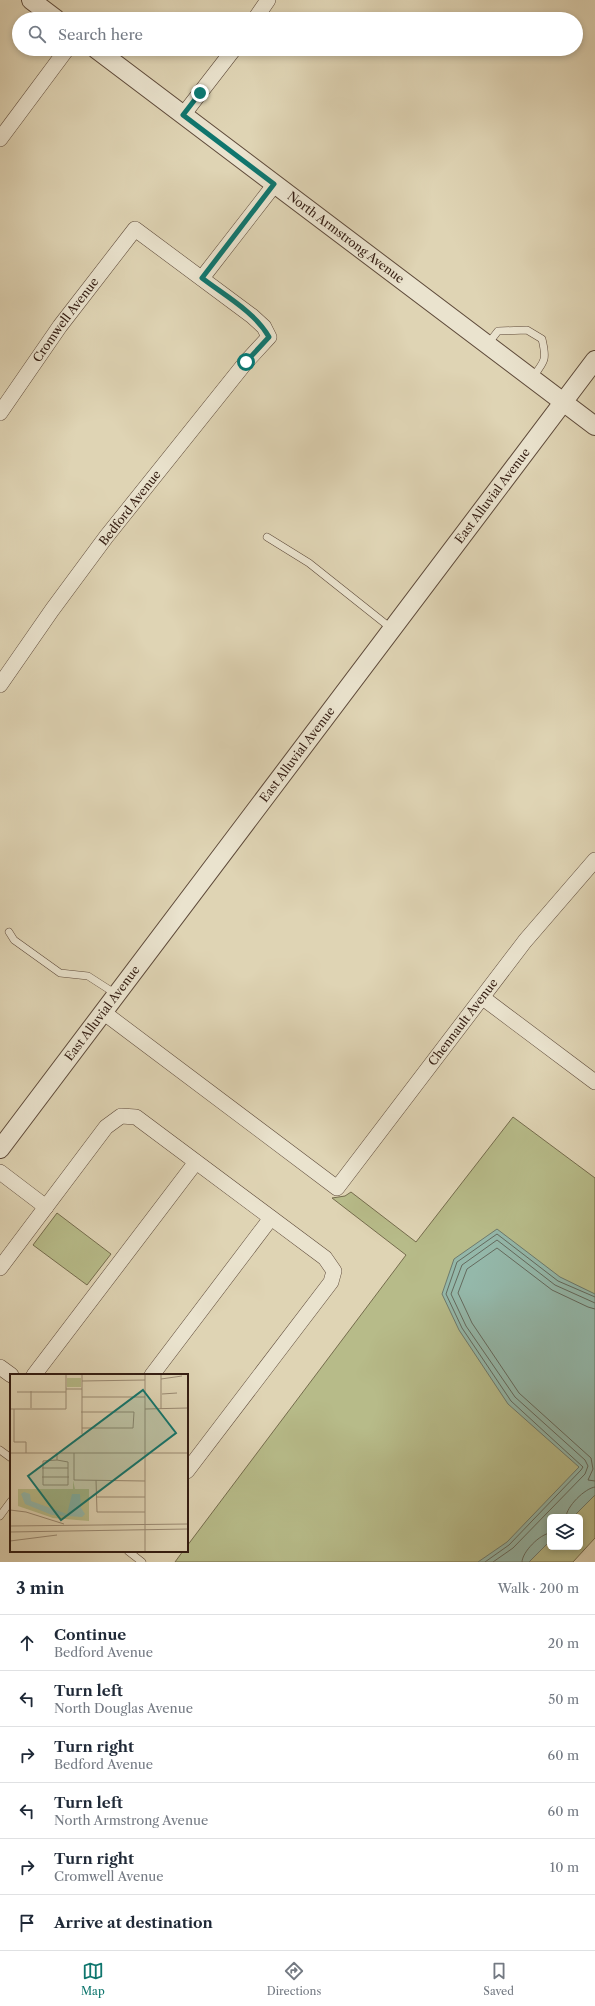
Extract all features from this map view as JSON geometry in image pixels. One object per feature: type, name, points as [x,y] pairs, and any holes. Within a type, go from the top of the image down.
[{"type":"street","points":[[31,0],[47,12]]},
{"type":"street","points":[[260,12],[268,0]]},
{"type":"street","points":[[0,139],[62,56]]},
{"type":"street","name":"North Armstrong Avenue","points":[[105,56],[595,426]]},
{"type":"street","points":[[183,115],[229,56]]},
{"type":"street","points":[[202,278],[274,184]]},
{"type":"street","name":"Cromwell Avenue","points":[[0,413],[60,326],[135,229],[202,278]]},
{"type":"street","name":"Bedford Avenue","points":[[0,686],[52,610],[106,537],[246,362],[269,337],[264,327],[252,316],[202,278]]},
{"type":"street","name":"East Alluvial Avenue","points":[[0,1148],[595,360]]},
{"type":"street","name":"Chennault Avenue","points":[[103,1012],[337,1188],[542,921],[595,860]]},
{"type":"street","points":[[483,998],[595,1082]]},
{"type":"street","points":[[0,1268],[106,1127],[121,1116],[136,1117],[325,1258],[334,1271],[331,1282],[188,1470]]},
{"type":"street","points":[[35,1374],[196,1162]]},
{"type":"street","points":[[0,1172],[46,1208]]},
{"type":"street","points":[[153,1374],[271,1218]]},
{"type":"street","points":[[0,1367],[10,1374]]},
{"type":"lane","points":[[487,345],[498,331],[527,330],[542,339],[546,355],[542,365],[532,378]]},
{"type":"lane","points":[[267,538],[309,563],[392,629]]},
{"type":"lane","points":[[9,932],[14,940],[60,973],[88,976],[117,994]]},
{"type":"lane","points":[[0,1450],[10,1457]]},
{"type":"lane","points":[[0,1516],[10,1502]]},
{"type":"lane","points":[[129,1552],[142,1562]]},
{"type":"green space","points":[[513,1117],[595,1178],[595,1538],[573,1562],[175,1562],[182,1552],[188,1552],[188,1545],[406,1255],[332,1198],[345,1196],[351,1192],[416,1242]]},
{"type":"green space","points":[[57,1213],[111,1254],[87,1285],[33,1245]]},
{"type":"water","points":[[497,1229],[560,1277],[595,1294],[595,1495],[576,1514],[547,1514],[547,1544],[529,1562],[478,1562],[507,1542],[579,1467],[508,1404],[459,1330],[442,1294],[454,1259]]},
{"type":"route","points":[[200,93],[183,115],[274,184],[202,278],[264,327],[269,337],[246,362]]}]
